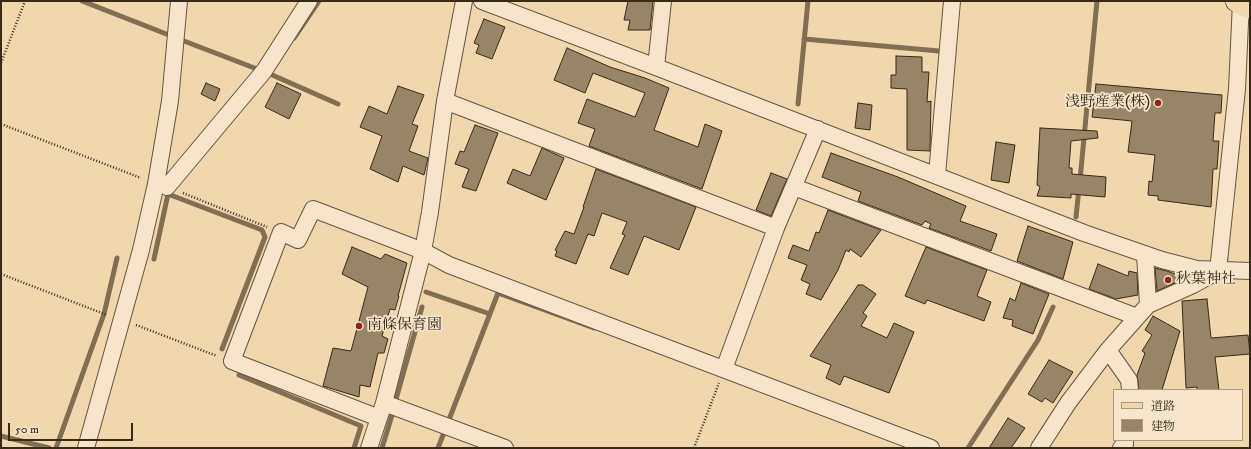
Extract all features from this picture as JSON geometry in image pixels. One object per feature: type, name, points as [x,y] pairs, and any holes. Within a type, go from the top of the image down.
[{"type":"street","points":[[86,448],[141,250],[156,184],[170,101],[179,1]]},
{"type":"street","points":[[167,187],[264,71],[309,1]]},
{"type":"street","points":[[369,448],[384,403],[423,251],[430,212],[445,101],[464,1]]},
{"type":"street","points":[[482,1],[818,129],[1084,233],[1145,254],[1197,269],[1218,271],[1250,271]]},
{"type":"street","points":[[656,67],[662,1]]},
{"type":"street","points":[[937,175],[952,1]]},
{"type":"street","points":[[1218,271],[1237,89],[1242,3]]},
{"type":"street","points":[[445,101],[776,228]]},
{"type":"street","points":[[724,369],[776,228],[818,129]]},
{"type":"street","points":[[794,187],[1137,317]]},
{"type":"street","points":[[379,418],[232,362],[281,232],[298,240],[313,209],[423,251],[449,265],[931,448]]},
{"type":"street","points":[[1145,254],[1148,305]]},
{"type":"street","points":[[1039,448],[1068,403],[1108,350],[1148,305],[1193,285],[1218,271]]},
{"type":"street","points":[[1108,350],[1129,380],[1130,389]]},
{"type":"street","points":[[384,403],[505,448]]},
{"type":"path","points":[[1,63],[25,1]]},
{"type":"path","points":[[694,448],[724,369]]},
{"type":"building","points":[[628,1],[653,1],[650,30],[628,30],[630,20],[624,20]]},
{"type":"building","points":[[484,19],[505,27],[492,59],[476,53],[479,45],[474,43]]},
{"type":"building","points":[[567,48],[610,67],[645,78],[669,88],[654,130],[698,147],[705,124],[722,131],[702,189],[589,146],[595,129],[578,123],[587,99],[635,117],[645,93],[593,73],[585,93],[554,80]]},
{"type":"building","points":[[896,56],[922,57],[922,72],[929,72],[927,102],[931,101],[930,151],[907,150],[907,89],[891,88],[891,75],[896,75]]},
{"type":"building","points":[[206,83],[220,89],[215,101],[201,94]]},
{"type":"building","points":[[277,83],[301,94],[289,119],[265,107]]},
{"type":"building","points":[[1096,84],[1222,95],[1221,113],[1215,113],[1213,141],[1219,141],[1217,169],[1213,169],[1211,207],[1158,200],[1158,196],[1148,195],[1149,181],[1152,182],[1155,155],[1128,152],[1132,121],[1092,117]]},
{"type":"building","points":[[398,86],[424,95],[412,124],[418,126],[409,151],[428,158],[424,175],[403,166],[398,182],[370,169],[382,136],[360,127],[369,106],[387,114]]},
{"type":"building","points":[[858,103],[872,105],[870,130],[855,128]]},
{"type":"building","points":[[475,125],[498,133],[476,191],[462,187],[469,169],[455,164],[460,151],[464,152]]},
{"type":"building","points":[[1040,128],[1097,131],[1098,138],[1071,141],[1069,168],[1072,168],[1072,174],[1106,177],[1105,197],[1071,194],[1071,198],[1037,196],[1040,187],[1037,185]]},
{"type":"building","points":[[996,142],[1015,145],[1009,183],[991,180]]},
{"type":"building","points":[[542,148],[564,158],[546,200],[507,183],[513,169],[530,176]]},
{"type":"building","points":[[831,153],[898,177],[966,206],[960,221],[997,234],[991,251],[929,228],[931,224],[925,221],[922,225],[858,201],[861,192],[822,177]]},
{"type":"building","points":[[596,169],[696,207],[679,250],[644,236],[628,275],[610,268],[625,235],[622,234],[627,222],[602,213],[594,236],[588,234],[576,264],[555,256],[557,251],[555,250],[565,231],[574,234]]},
{"type":"building","points":[[771,173],[787,179],[771,216],[756,210]]},
{"type":"building","points":[[828,210],[881,230],[861,257],[850,249],[849,252],[846,250],[838,270],[821,300],[806,294],[810,284],[801,280],[807,265],[788,258],[793,245],[809,251],[816,232],[819,233]]},
{"type":"building","points":[[1028,226],[1073,242],[1063,279],[1017,261]]},
{"type":"building","points":[[352,247],[381,259],[385,254],[407,263],[395,310],[390,309],[382,336],[388,339],[384,353],[378,353],[370,387],[360,385],[359,397],[323,386],[333,348],[351,351],[368,287],[342,274]]},
{"type":"building","points":[[926,247],[987,270],[977,296],[991,302],[984,321],[927,300],[925,304],[905,296]]},
{"type":"building","points":[[1098,264],[1128,276],[1129,271],[1137,273],[1138,295],[1116,299],[1089,289]]},
{"type":"building","name":"秋葉神社","points":[[1155,268],[1167,271],[1186,278],[1157,291]]},
{"type":"building","points":[[1021,283],[1049,294],[1033,334],[1012,326],[1013,320],[1003,318],[1010,298],[1015,301]]},
{"type":"building","points":[[858,285],[863,285],[876,294],[863,313],[867,316],[861,326],[887,338],[894,323],[914,332],[889,393],[844,376],[840,385],[826,378],[831,365],[810,356]]},
{"type":"building","points":[[1207,299],[1211,338],[1248,335],[1250,354],[1215,357],[1219,389],[1197,389],[1197,387],[1186,388],[1182,301]]},
{"type":"building","points":[[1153,316],[1180,331],[1162,389],[1139,389],[1137,375],[1145,353],[1142,351],[1152,335],[1145,330]]},
{"type":"building","points":[[1049,360],[1073,372],[1053,403],[1045,398],[1042,402],[1028,394]]},
{"type":"building","points":[[1008,418],[1025,428],[1011,448],[989,448]]},
{"type":"waterway","points":[[82,1],[174,37]]},
{"type":"waterway","points":[[294,38],[319,1]]},
{"type":"waterway","points":[[798,104],[808,1]]},
{"type":"waterway","points":[[1080,180],[1097,1]]},
{"type":"waterway","points":[[804,39],[939,51]]},
{"type":"waterway","points":[[184,41],[257,69]]},
{"type":"waterway","points":[[270,74],[338,104]]},
{"type":"waterway","points":[[1076,217],[1079,188]]},
{"type":"waterway","points":[[154,259],[168,194],[262,230],[265,237],[222,349]]},
{"type":"waterway","points":[[56,448],[104,314],[117,258]]},
{"type":"waterway","points":[[426,292],[490,314]]},
{"type":"waterway","points":[[438,448],[498,293],[594,328]]},
{"type":"waterway","points":[[396,399],[422,307]]},
{"type":"waterway","points":[[968,448],[1038,340],[1053,307]]},
{"type":"waterway","points":[[239,375],[361,426],[354,448]]},
{"type":"waterway","points":[[382,448],[393,412]]},
{"type":"waterway","points":[[1,436],[49,448]]},
{"type":"place","name":"浅野産業(株)","points":[[1158,103]]},
{"type":"place","name":"秋葉神社","points":[[1168,280]]},
{"type":"place","name":"南條保育園","points":[[359,326]]}]
